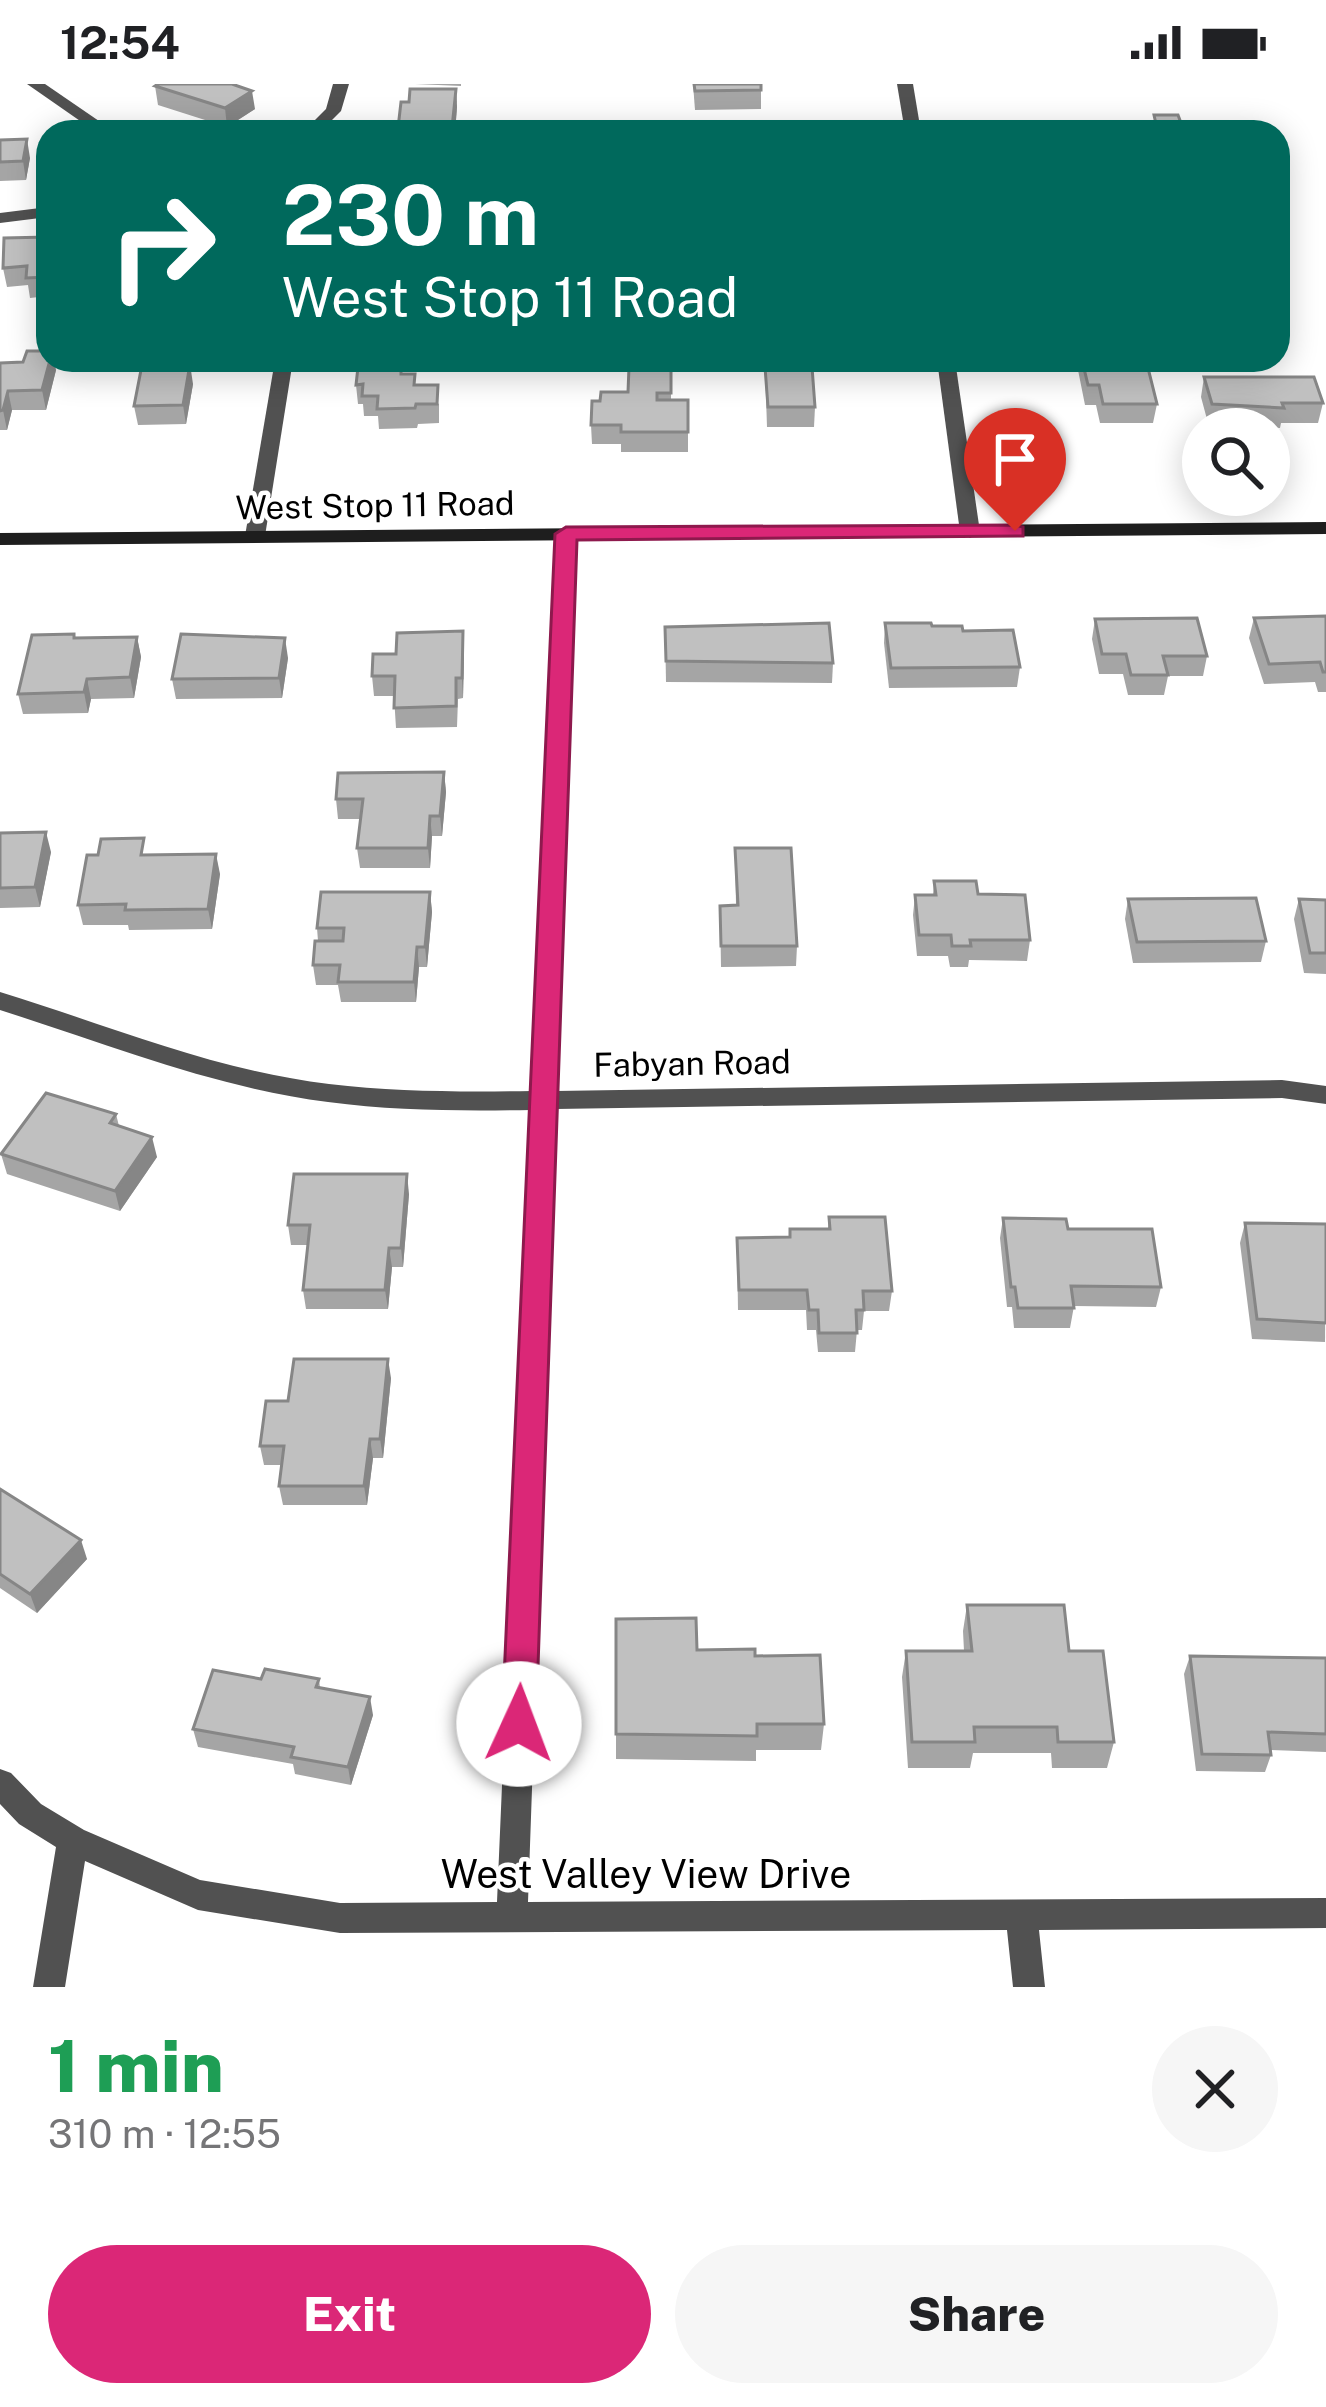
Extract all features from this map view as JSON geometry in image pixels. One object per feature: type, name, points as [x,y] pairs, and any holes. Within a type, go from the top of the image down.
[{"type":"main road","name":"West Stop 11 Road","points":[[0,539],[1326,528]]},
{"type":"street","points":[[35,84],[89,120]]},
{"type":"street","points":[[323,120],[333,110],[341,84]]},
{"type":"street","points":[[905,84],[911,120]]},
{"type":"street","points":[[0,218],[36,214]]},
{"type":"street","points":[[255,536],[282,372]]},
{"type":"street","points":[[948,372],[970,532]]},
{"type":"street","points":[[512,1915],[566,534]]},
{"type":"street","name":"Fabyan Road","points":[[0,1000],[202,1066],[325,1094],[436,1102],[1282,1089],[1326,1095]]},
{"type":"street","name":"West Valley View Drive","points":[[0,1783],[31,1814],[73,1840],[198,1895],[340,1918],[1326,1913]]},
{"type":"street","points":[[49,1987],[73,1840]]},
{"type":"street","points":[[1022,1915],[1030,1987]]},
{"type":"building","points":[[232,84],[252,91],[225,108],[155,86]]},
{"type":"building","points":[[694,84],[761,84],[761,90],[695,91]]},
{"type":"building","points":[[410,89],[456,89],[453,120],[399,120],[401,102],[409,102]]},
{"type":"building","points":[[1154,115],[1178,115],[1180,120],[1155,120]]},
{"type":"building","points":[[27,139],[23,161],[0,162],[0,140]]},
{"type":"building","points":[[36,237],[36,278],[26,278],[27,266],[3,268],[4,238]]},
{"type":"building","points":[[27,351],[36,351],[36,372],[47,372],[42,390],[8,391],[0,411],[0,363],[23,362]]},
{"type":"building","points":[[141,372],[189,372],[183,405],[134,406]]},
{"type":"building","points":[[357,372],[415,374],[414,385],[438,385],[437,404],[377,409],[378,396],[362,396],[363,384],[356,385]]},
{"type":"building","points":[[629,372],[671,372],[671,393],[657,393],[657,400],[688,400],[688,432],[621,432],[621,425],[591,425],[592,401],[600,401],[601,392],[628,392]]},
{"type":"building","points":[[765,372],[812,372],[815,407],[768,407]]},
{"type":"building","points":[[1085,372],[1149,372],[1157,404],[1103,404],[1099,385],[1088,385]]},
{"type":"building","points":[[1204,377],[1314,377],[1323,403],[1282,403],[1284,408],[1212,404]]},
{"type":"building","points":[[1326,616],[1326,672],[1320,662],[1269,664],[1254,618]]},
{"type":"building","points":[[1197,618],[1207,656],[1163,656],[1168,675],[1131,675],[1126,654],[1102,654],[1095,619]]},
{"type":"building","points":[[829,623],[833,663],[666,661],[665,627]]},
{"type":"building","points":[[885,623],[962,626],[963,631],[1013,630],[1020,667],[891,668]]},
{"type":"building","points":[[463,631],[456,706],[394,708],[395,676],[372,676],[373,654],[396,654],[397,633]]},
{"type":"building","points":[[74,634],[74,638],[137,637],[130,677],[87,679],[84,692],[18,694],[32,635]]},
{"type":"building","points":[[181,634],[285,638],[279,678],[172,679]]},
{"type":"building","points":[[444,772],[440,816],[430,816],[428,848],[357,848],[363,799],[336,799],[338,773]]},
{"type":"building","points":[[46,832],[35,887],[0,888],[0,833]]},
{"type":"building","points":[[144,838],[141,855],[216,854],[208,909],[78,905],[87,855],[98,855],[101,839]]},
{"type":"building","points":[[735,848],[791,848],[797,946],[721,946],[720,906],[738,905]]},
{"type":"building","points":[[934,881],[976,881],[978,894],[1025,895],[1030,940],[970,940],[971,946],[952,946],[951,935],[919,935],[915,895],[936,895]]},
{"type":"building","points":[[321,892],[430,892],[425,947],[417,947],[414,982],[338,982],[340,965],[313,965],[315,941],[343,941],[344,928],[317,928]]},
{"type":"building","points":[[1256,898],[1266,941],[1137,942],[1128,899]]},
{"type":"building","points":[[1299,899],[1326,900],[1326,953],[1310,953]]},
{"type":"building","points":[[46,1093],[116,1114],[110,1123],[152,1137],[115,1191],[1,1154]]},
{"type":"building","points":[[294,1174],[407,1174],[401,1248],[389,1248],[385,1290],[303,1290],[310,1225],[288,1225]]},
{"type":"building","points":[[829,1217],[885,1217],[892,1291],[863,1291],[864,1310],[856,1310],[857,1333],[819,1333],[818,1310],[809,1310],[807,1290],[739,1290],[737,1238],[790,1237],[790,1229],[830,1229]]},
{"type":"building","points":[[1003,1218],[1066,1219],[1068,1229],[1152,1229],[1161,1287],[1071,1286],[1074,1308],[1018,1308]]},
{"type":"building","points":[[1245,1223],[1326,1224],[1326,1323],[1257,1319]]},
{"type":"building","points":[[294,1359],[388,1359],[380,1439],[370,1439],[364,1486],[279,1486],[284,1446],[260,1446],[266,1401],[288,1401]]},
{"type":"building","points":[[0,1489],[81,1540],[30,1594],[0,1574]]},
{"type":"building","points":[[967,1605],[1064,1605],[1069,1651],[1103,1651],[1114,1742],[1058,1742],[1057,1727],[974,1727],[975,1742],[912,1742],[906,1651],[972,1651]]},
{"type":"building","points":[[696,1618],[697,1650],[755,1649],[755,1656],[820,1655],[824,1724],[757,1724],[757,1736],[616,1734],[616,1619]]},
{"type":"building","points":[[1190,1656],[1326,1658],[1326,1734],[1268,1732],[1271,1755],[1202,1754]]},
{"type":"building","points":[[265,1669],[319,1679],[316,1687],[370,1697],[348,1767],[291,1757],[294,1747],[193,1729],[213,1670],[261,1679]]},
{"type":"route","points":[[519,1724],[566,534],[1015,531]]}]
